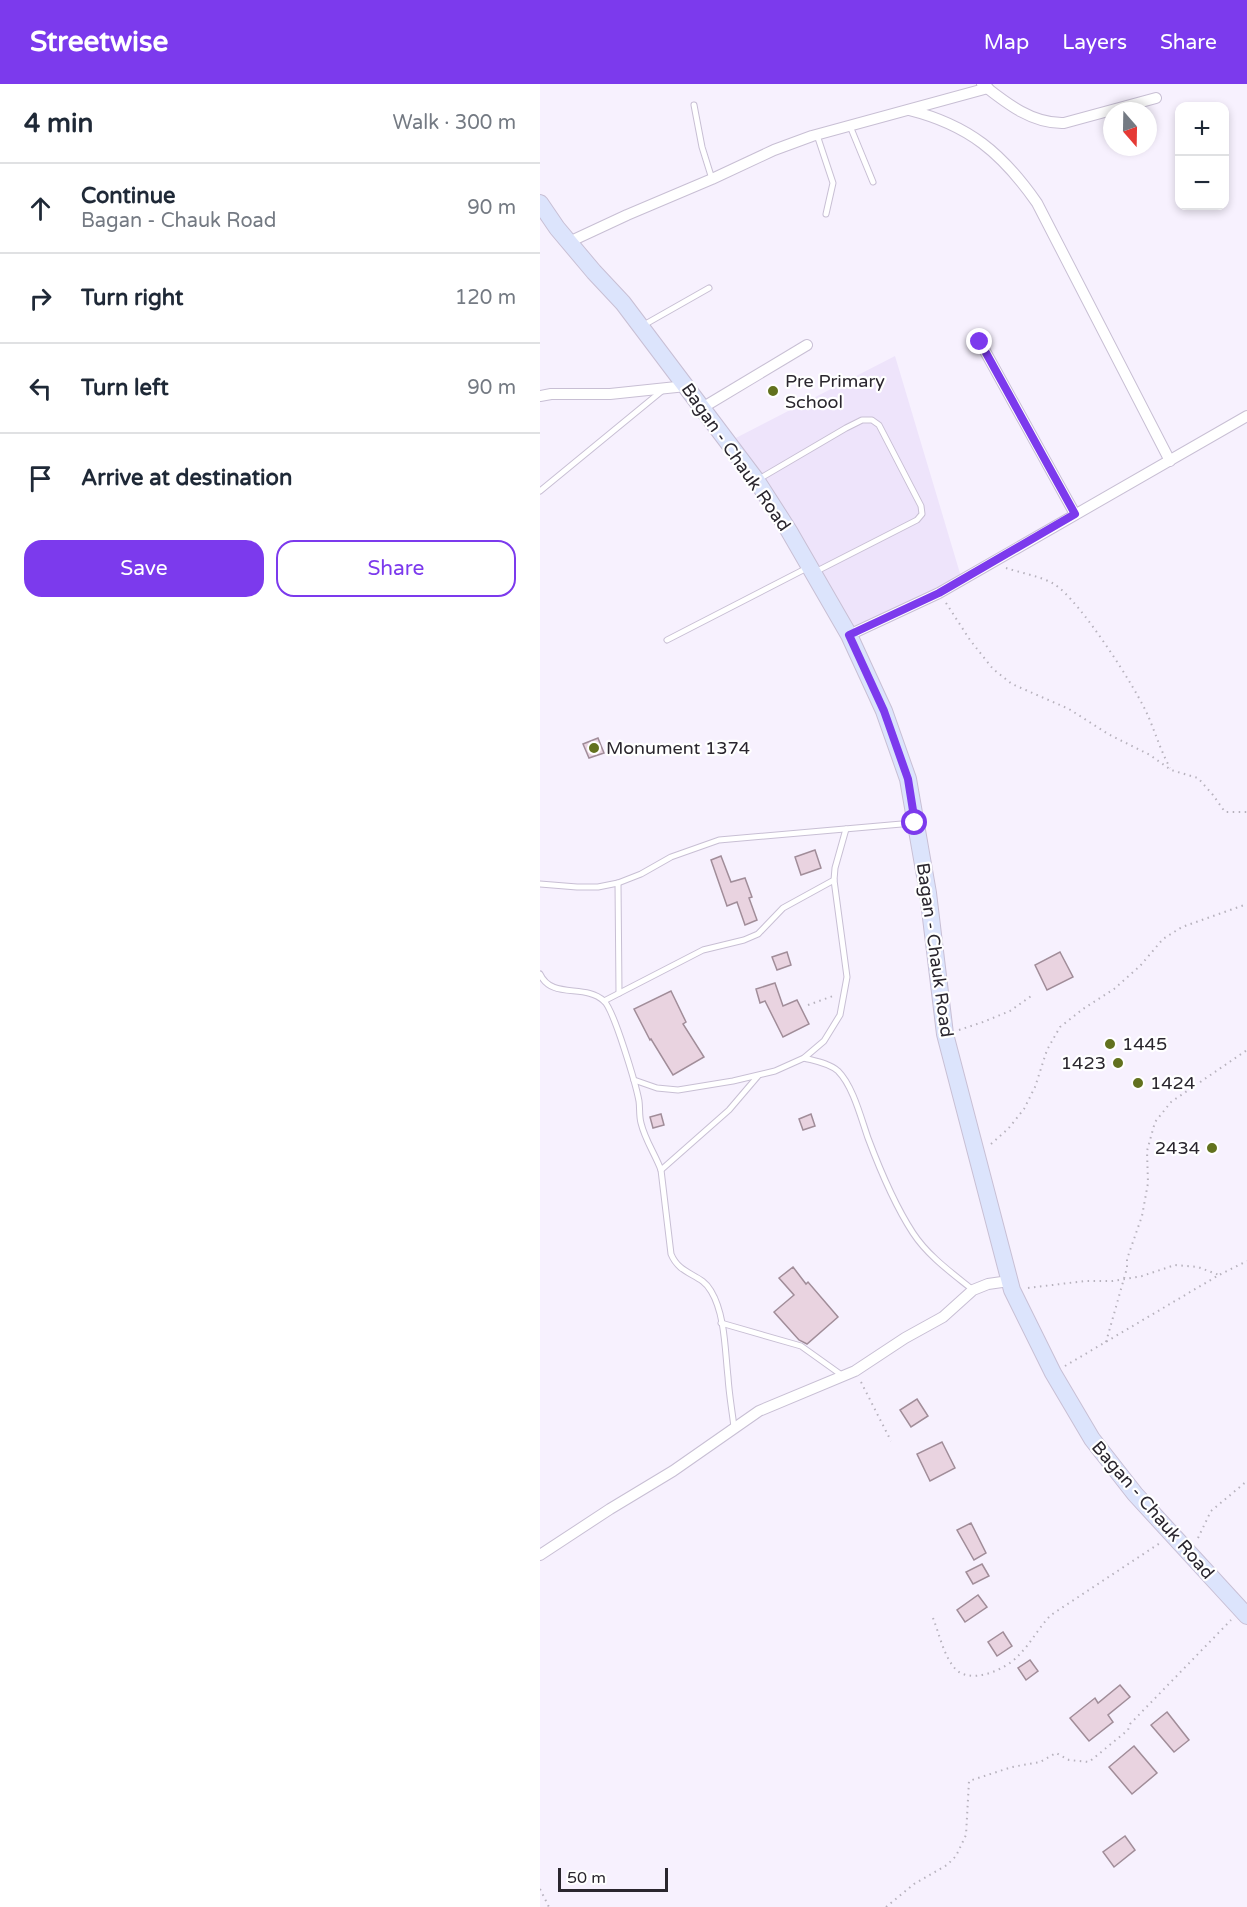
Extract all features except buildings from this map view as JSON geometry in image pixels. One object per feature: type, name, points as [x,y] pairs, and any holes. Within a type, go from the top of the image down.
[{"type":"main road","name":"Bagan - Chauk Road","points":[[540,203],[594,273],[623,303],[757,481],[849,635],[884,711],[908,779],[928,893],[945,1034],[1011,1285],[1053,1373],[1092,1439],[1135,1494],[1244,1612]]},
{"type":"street","points":[[569,242],[774,150],[817,135],[985,86],[1030,116],[1055,124],[1156,98]]},
{"type":"street","points":[[909,110],[945,120],[974,136],[1020,179],[1036,203],[1170,461]]},
{"type":"street","points":[[980,342],[1075,514]]},
{"type":"street","points":[[702,408],[807,345]]},
{"type":"street","points":[[540,396],[610,394],[686,386]]},
{"type":"street","points":[[849,635],[939,593],[1247,416]]},
{"type":"street","points":[[540,1555],[673,1471],[759,1411],[855,1371],[905,1338],[943,1317],[973,1290],[988,1284],[1011,1285]]},
{"type":"lane","points":[[694,105],[702,147],[712,179]]},
{"type":"lane","points":[[850,126],[873,182]]},
{"type":"lane","points":[[817,135],[833,183],[826,214]]},
{"type":"lane","points":[[641,327],[709,288]]},
{"type":"lane","points":[[540,491],[664,389]]},
{"type":"lane","points":[[667,640],[917,520],[922,514],[921,506],[879,425],[872,420],[862,420],[846,428],[757,481]]},
{"type":"lane","points":[[540,884],[587,887],[618,883],[671,857],[719,840],[915,823]]},
{"type":"lane","points":[[634,1080],[657,1088],[678,1090],[734,1081],[775,1071],[804,1058],[824,1041],[840,1015],[847,976],[834,880],[846,829]]},
{"type":"lane","points":[[604,1001],[703,950],[744,940],[758,934],[783,908],[834,880]]},
{"type":"lane","points":[[618,883],[619,993]]},
{"type":"lane","points":[[540,974],[550,987],[559,990],[586,991],[604,1001],[614,1018],[634,1080],[639,1101],[640,1121],[661,1170],[674,1261],[684,1271],[699,1278],[710,1288],[721,1323],[734,1429]]},
{"type":"lane","points":[[804,1058],[827,1065],[837,1071],[846,1082],[898,1208],[915,1235],[939,1262],[973,1290]]},
{"type":"lane","points":[[661,1170],[729,1110],[759,1075]]},
{"type":"lane","points":[[721,1323],[801,1346],[844,1377]]},
{"type":"path","points":[[989,563],[1054,584],[1068,596],[1101,640],[1136,694],[1148,716],[1159,749],[1171,770]]},
{"type":"path","points":[[939,593],[970,640],[993,669],[1012,684],[1069,709],[1108,734],[1150,755],[1171,770],[1198,778],[1225,812],[1247,812]]},
{"type":"path","points":[[977,1155],[1008,1129],[1024,1109],[1035,1087],[1047,1050],[1060,1027],[1114,989],[1140,966],[1163,939],[1182,927],[1247,904]]},
{"type":"path","points":[[808,1005],[844,993]]},
{"type":"path","points":[[945,1034],[1010,1011],[1034,994]]},
{"type":"path","points":[[1106,1342],[1127,1268],[1127,1258],[1142,1216],[1148,1183],[1147,1151],[1155,1122],[1171,1102],[1247,1050]]},
{"type":"path","points":[[1053,1373],[1218,1275],[1247,1261]]},
{"type":"path","points":[[1011,1285],[1123,1280],[1175,1265],[1198,1267],[1218,1275]]},
{"type":"path","points":[[855,1371],[891,1441]]},
{"type":"path","points":[[1190,1554],[1211,1511],[1247,1481]]},
{"type":"path","points":[[933,1618],[952,1666],[967,1675],[989,1674],[1003,1668],[1021,1654],[1040,1626],[1051,1615],[1173,1535]]},
{"type":"path","points":[[886,1907],[914,1884],[947,1866],[962,1847],[966,1835],[969,1781],[1012,1767],[1040,1762],[1056,1753],[1069,1760],[1089,1762],[1128,1730],[1130,1724],[1145,1708],[1244,1612]]},
{"type":"path","points":[[540,1889],[549,1907]]},
{"type":"shaded area","points":[[895,356],[962,580],[849,635],[728,442]]},
{"type":"place","name":"Pre Primary School","points":[[773,391]]},
{"type":"place","name":"Monument 1374","points":[[594,748]]},
{"type":"place","name":"1445","points":[[1110,1044]]},
{"type":"place","name":"1423","points":[[1118,1063]]},
{"type":"place","name":"1424","points":[[1138,1083]]},
{"type":"place","name":"2434","points":[[1212,1148]]},
{"type":"route","points":[[915,823],[908,779],[884,711],[849,635],[939,593],[1075,514],[980,342]]}]
